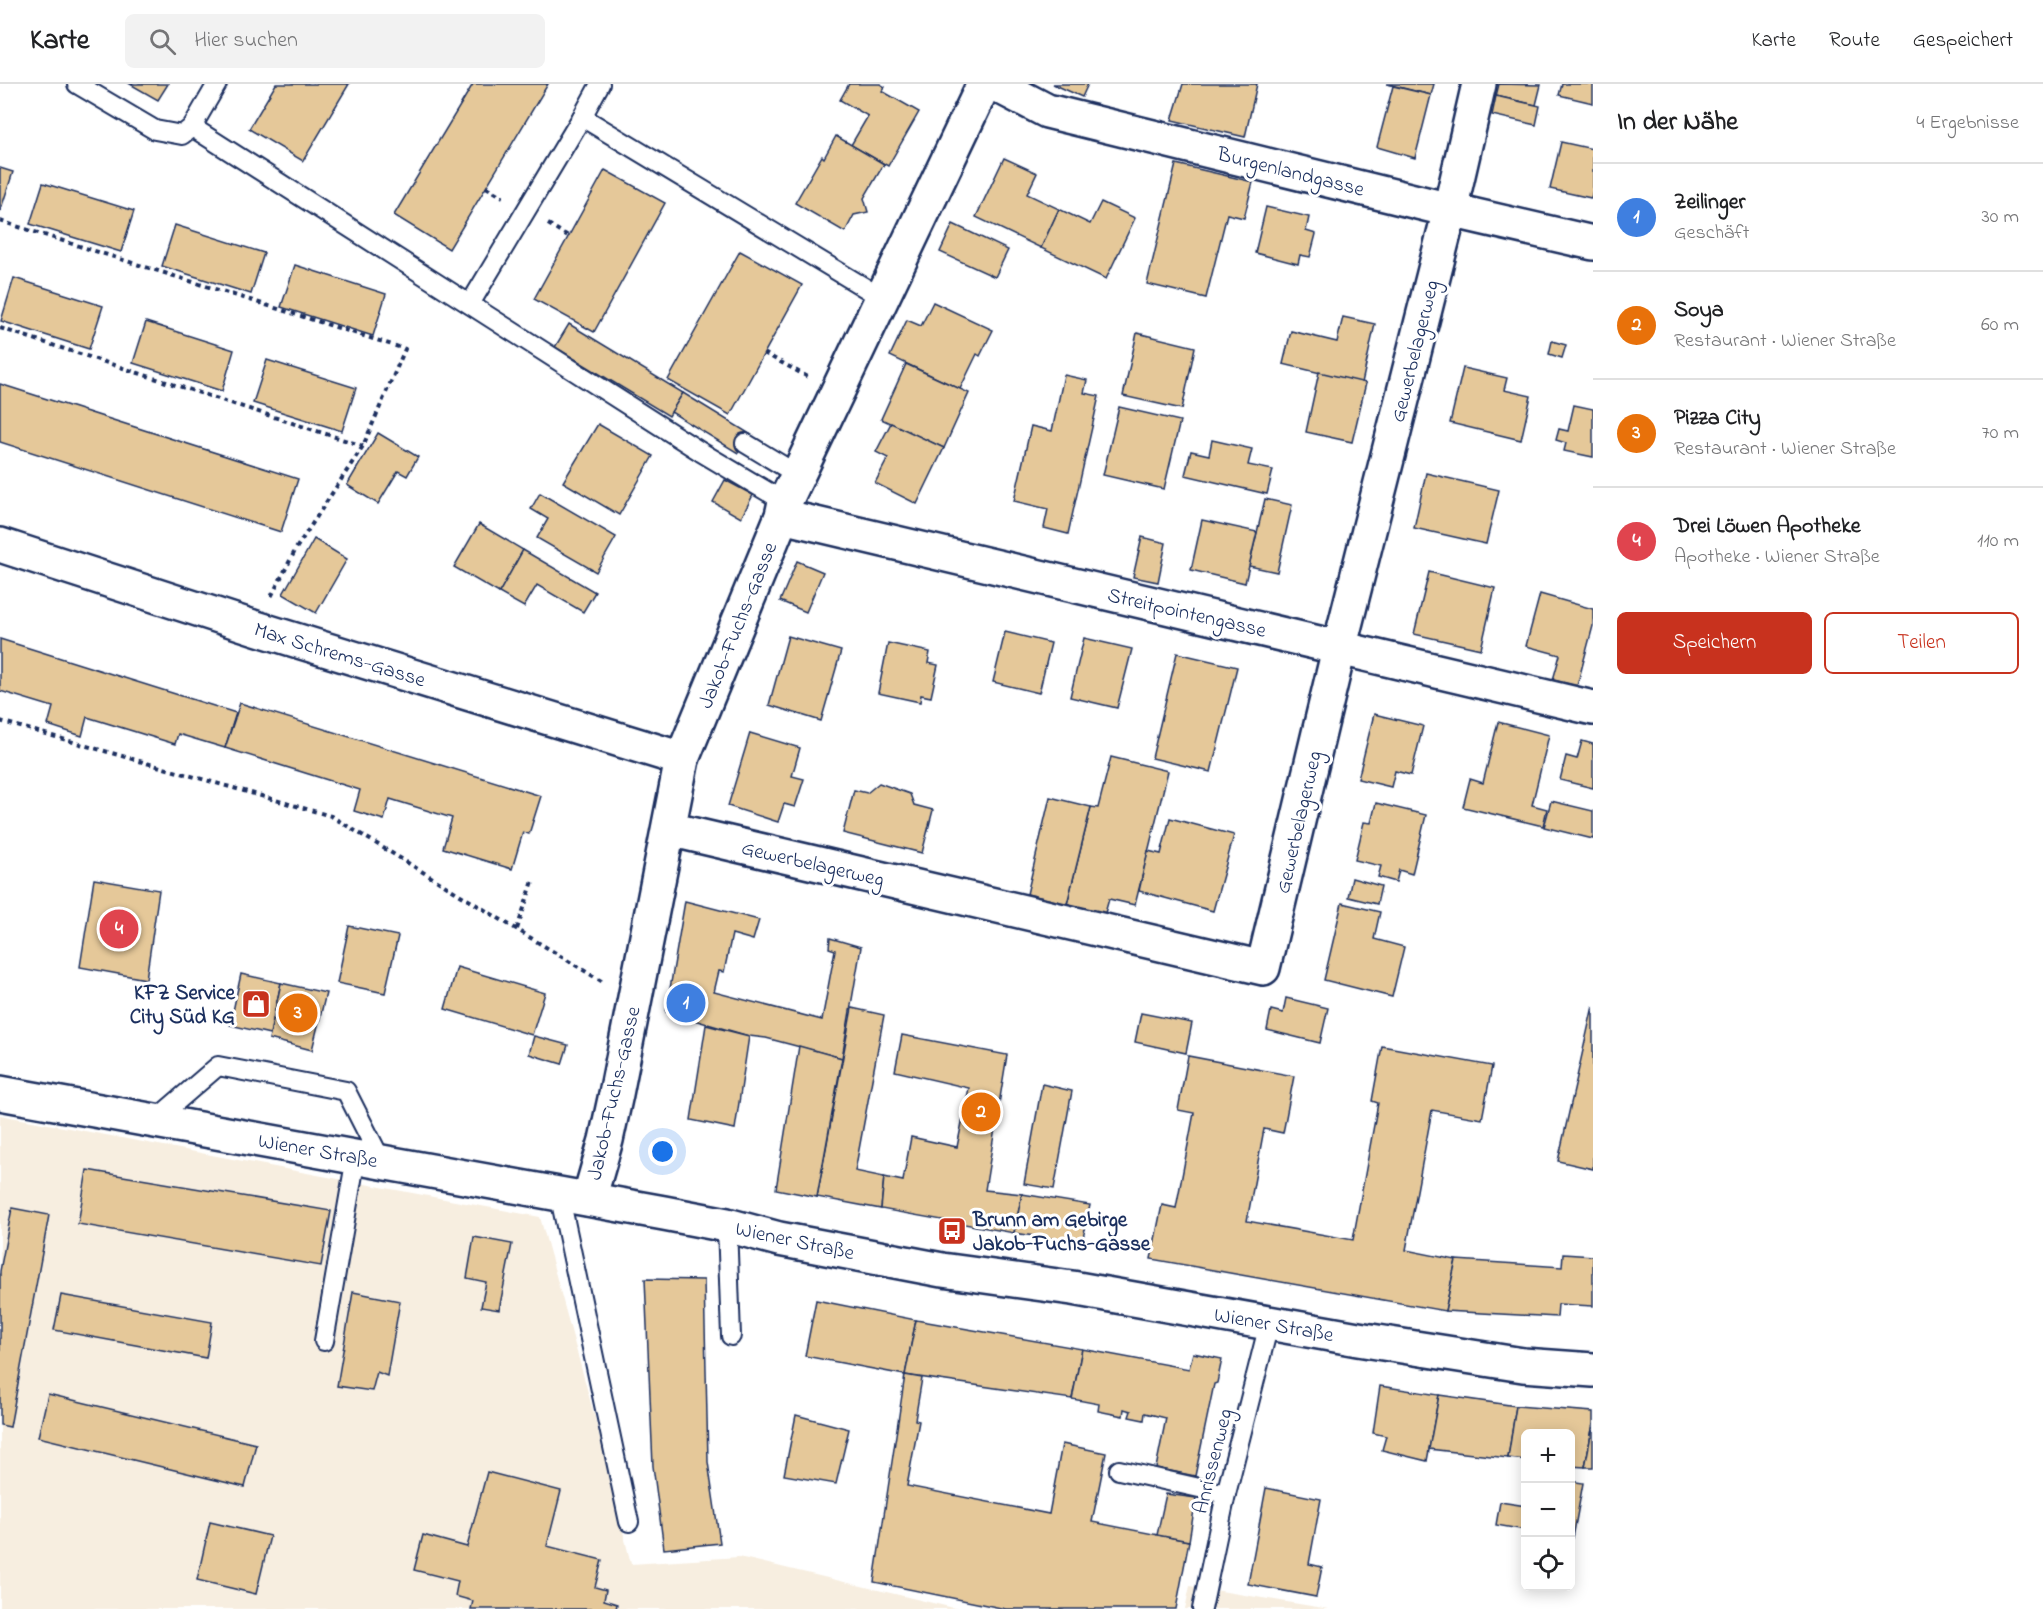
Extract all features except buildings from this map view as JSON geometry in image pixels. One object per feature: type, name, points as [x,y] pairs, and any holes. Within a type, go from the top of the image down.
[{"type":"street","name":"Jakob-Fuchs-Gasse","points":[[574,1196],[606,1140],[682,759],[788,498],[984,84]]},
{"type":"street","name":"Burgenlandgasse","points":[[994,84],[1047,111],[1593,243]]},
{"type":"street","name":"Gewerbelagerweg","points":[[669,829],[1263,968],[1339,649],[1450,210],[1479,84]]},
{"type":"street","name":"Streitpointengasse","points":[[788,498],[1339,649],[1593,708]]},
{"type":"street","name":"Max Schrems-Gasse","points":[[0,545],[256,628],[682,759]]},
{"type":"street","name":"Wiener Straße","points":[[0,1093],[574,1196],[942,1270],[1071,1288],[1269,1324],[1523,1365],[1593,1370]]},
{"type":"lane","points":[[77,84],[155,130],[182,135],[192,127],[217,84]]},
{"type":"lane","points":[[470,304],[600,84]]},
{"type":"lane","points":[[582,117],[882,298]]},
{"type":"lane","points":[[192,127],[701,452],[788,498]]},
{"type":"lane","points":[[745,443],[788,498]]},
{"type":"lane","points":[[154,1121],[218,1066],[346,1091],[369,1159],[324,1341]]},
{"type":"lane","points":[[574,1196],[629,1522]]},
{"type":"lane","points":[[727,1225],[730,1336]]},
{"type":"lane","name":"Anrissenweg","points":[[1202,1609],[1226,1494],[1269,1324]]},
{"type":"lane","points":[[1119,1470],[1226,1494]]},
{"type":"path","points":[[0,221],[405,350],[363,446],[297,547],[256,628]]},
{"type":"path","points":[[0,328],[363,446]]},
{"type":"path","points":[[765,353],[836,393]]},
{"type":"path","points":[[0,721],[332,816],[634,1001]]},
{"type":"path","points":[[517,929],[534,878]]},
{"type":"shaded area","points":[[0,1115],[540,1217],[595,1418],[631,1564],[739,1557],[958,1609],[0,1609]]},
{"type":"shaded area","points":[[1190,1586],[1329,1609],[1185,1609]]},
{"type":"place","name":"Drei Löwen Apotheke","points":[[119,929]]},
{"type":"place","name":"Zeilinger","points":[[686,1003]]},
{"type":"place","name":"KFZ Service City Süd KG","points":[[256,1004]]},
{"type":"place","name":"Pizza City","points":[[298,1013]]},
{"type":"place","name":"Soya","points":[[981,1112]]},
{"type":"place","name":"Brunn am Gebirge Jakob-Fuchs-Gasse","points":[[952,1231]]}]
